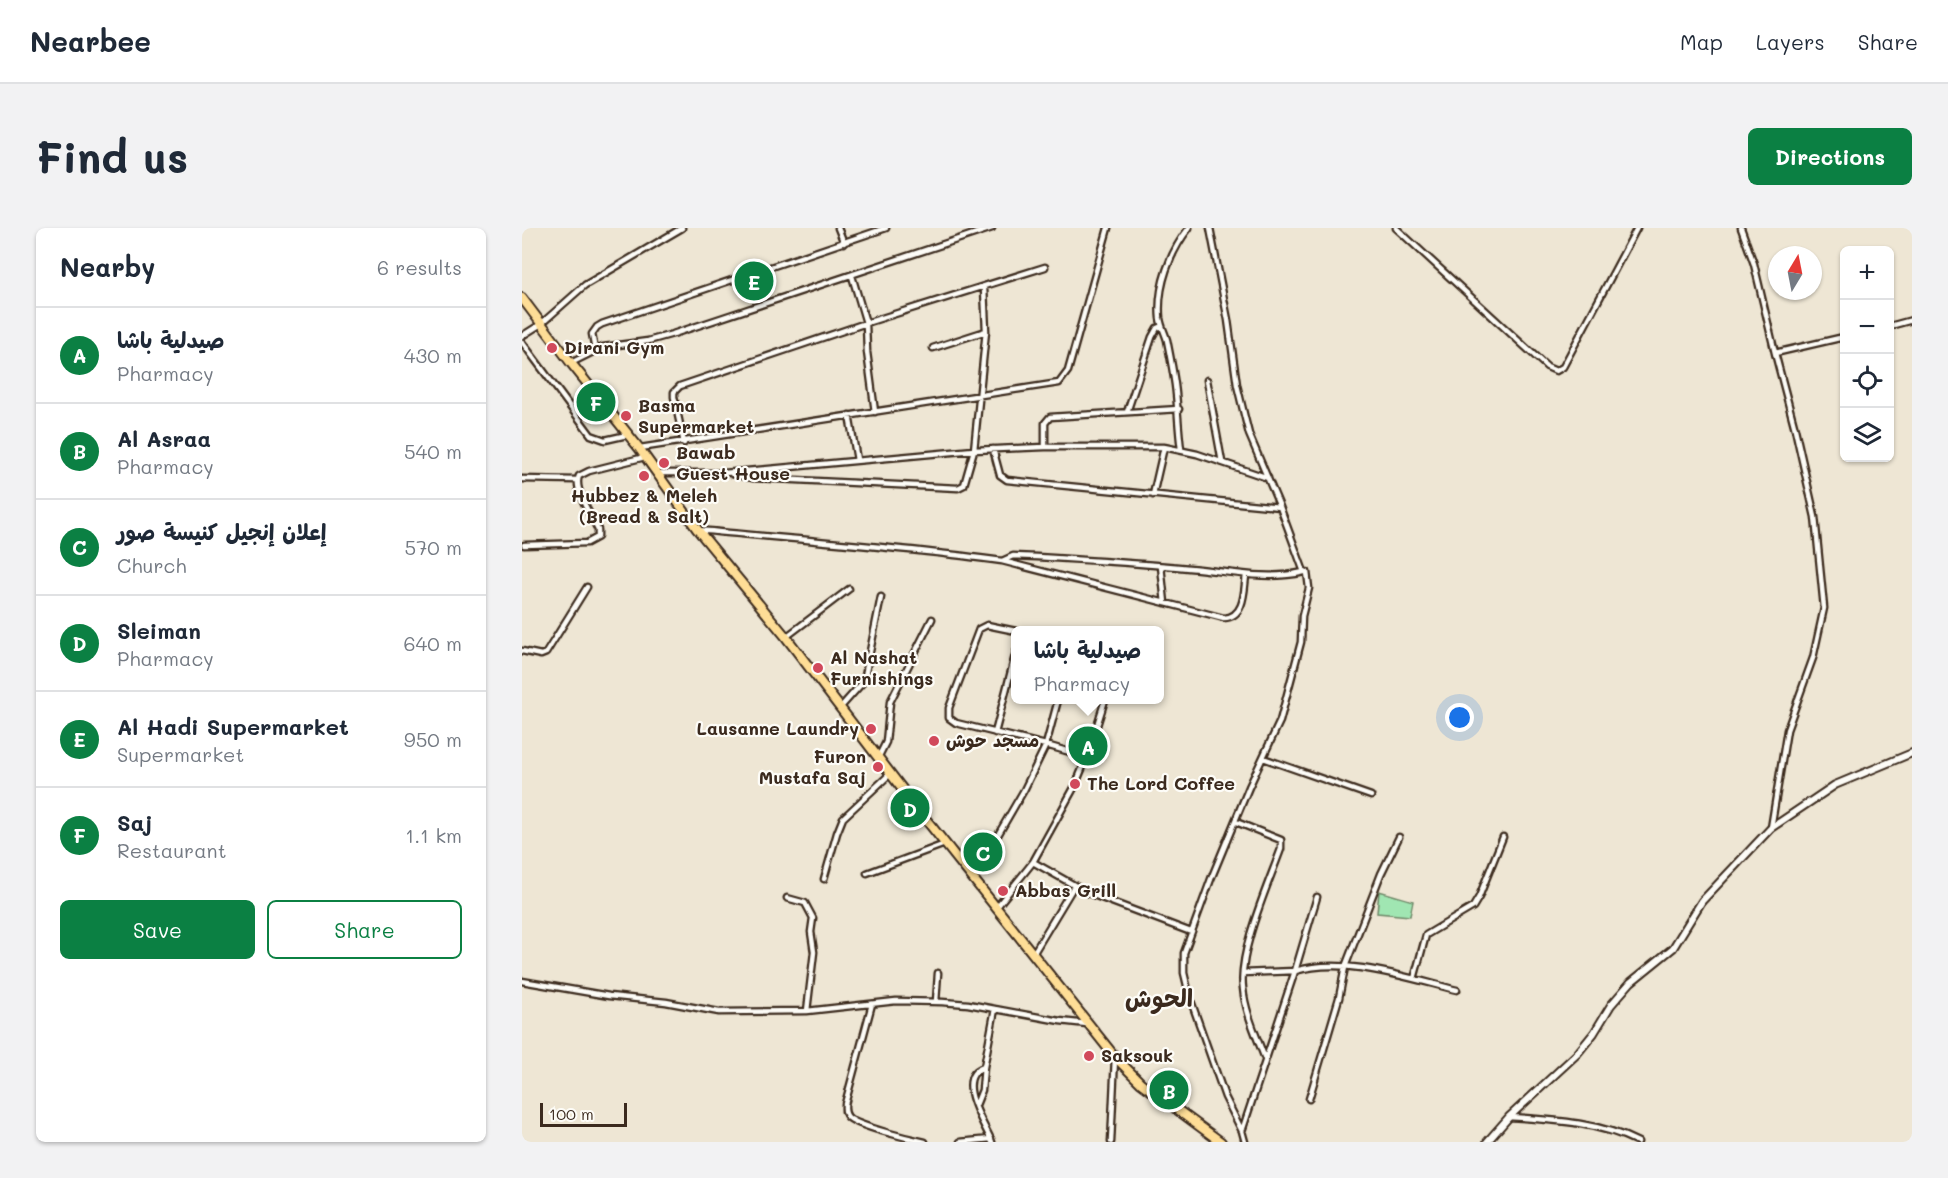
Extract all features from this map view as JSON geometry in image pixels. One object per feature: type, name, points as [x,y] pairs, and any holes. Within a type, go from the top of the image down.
[{"type":"main road","points":[[522,298],[658,473],[697,529],[786,637],[890,774],[1115,1057],[1141,1083],[1221,1142]]},
{"type":"street","points":[[522,336],[541,324],[585,285],[682,228]]},
{"type":"street","points":[[838,228],[844,243]]},
{"type":"street","points":[[595,351],[592,334],[602,324],[886,228]]},
{"type":"street","points":[[571,363],[611,345],[648,341],[673,334],[992,228]]},
{"type":"street","points":[[639,448],[684,443],[849,415],[1053,385],[1063,380],[1071,362],[1108,228]]},
{"type":"street","points":[[1181,449],[1178,431],[1179,409],[1170,354],[1162,326],[1160,300],[1167,270],[1189,228]]},
{"type":"street","points":[[1210,228],[1228,320],[1237,384],[1249,434],[1310,582],[1302,616],[1301,642],[1280,721],[1249,787],[1184,953],[1187,984],[1205,1044],[1245,1142]]},
{"type":"street","points":[[1396,228],[1547,367],[1556,371],[1563,367],[1637,228]]},
{"type":"street","points":[[1741,228],[1754,264],[1774,353],[1798,438],[1815,517],[1824,608],[1813,658],[1787,730],[1771,828]]},
{"type":"street","points":[[684,443],[674,396],[674,392],[680,386],[866,323],[984,288],[1045,267]]},
{"type":"street","points":[[852,276],[866,323],[867,352],[875,412]]},
{"type":"street","points":[[724,473],[753,478],[958,488],[964,485],[974,450],[986,331],[984,288]]},
{"type":"street","points":[[1894,325],[1912,320]]},
{"type":"street","points":[[1127,412],[1152,337],[1157,328],[1162,326]]},
{"type":"street","points":[[933,348],[986,331]]},
{"type":"street","points":[[1774,353],[1840,338]]},
{"type":"street","points":[[522,342],[591,435],[605,440],[627,435]]},
{"type":"street","points":[[1208,380],[1222,462]]},
{"type":"street","points":[[1045,447],[1045,423],[1050,417],[1179,409]]},
{"type":"street","points":[[849,415],[857,460]]},
{"type":"street","points":[[658,473],[724,473],[993,449],[1164,447],[1181,449],[1268,478]]},
{"type":"street","points":[[1154,495],[1164,447]]},
{"type":"street","points":[[993,449],[998,471],[1002,478],[1007,480],[1280,507]]},
{"type":"street","points":[[524,546],[587,543],[598,537],[598,530],[578,489],[579,476],[589,471],[645,457]]},
{"type":"street","points":[[803,467],[801,473],[804,479]]},
{"type":"street","points":[[522,480],[577,480]]},
{"type":"street","points":[[697,529],[816,542],[911,548],[1002,561],[1209,615],[1230,618],[1240,607],[1246,575]]},
{"type":"street","points":[[1002,561],[1013,556],[1161,566],[1246,575],[1304,572]]},
{"type":"street","points":[[1037,557],[1042,571]]},
{"type":"street","points":[[1161,566],[1165,603]]},
{"type":"street","points":[[522,651],[541,656],[546,653],[587,587]]},
{"type":"street","points":[[786,637],[849,590]]},
{"type":"street","points":[[840,708],[864,681],[881,597]]},
{"type":"street","points":[[878,758],[886,742],[890,702],[932,619]]},
{"type":"street","points":[[1011,630],[987,625],[979,629],[949,708],[949,718],[952,721],[1087,757]]},
{"type":"street","points":[[995,733],[1011,671]]},
{"type":"street","points":[[973,878],[1024,790],[1046,745],[1057,704]]},
{"type":"street","points":[[996,908],[1033,862],[1075,786],[1087,757],[1103,704]]},
{"type":"street","points":[[1487,1142],[1509,1117],[1577,1054],[1594,1033],[1611,1005],[1631,982],[1673,948],[1707,895],[1771,828],[1835,785],[1912,753]]},
{"type":"street","points":[[1263,758],[1371,796]]},
{"type":"street","points":[[824,879],[843,818],[890,774]]},
{"type":"street","points":[[1236,822],[1279,837],[1282,844],[1245,952],[1243,973],[1243,988],[1251,1021],[1265,1059]]},
{"type":"street","points":[[1309,1099],[1339,998],[1345,967],[1381,874],[1399,837]]},
{"type":"street","points":[[1414,979],[1426,935],[1469,910],[1476,903],[1503,837]]},
{"type":"street","points":[[867,873],[945,844]]},
{"type":"street","points":[[1033,862],[1103,900],[1191,932]]},
{"type":"street","points":[[1033,954],[1074,886]]},
{"type":"street","points":[[1242,1131],[1317,897]]},
{"type":"street","points":[[787,898],[805,903],[813,918],[811,932],[814,952],[807,1011]]},
{"type":"street","points":[[1243,973],[1295,971],[1311,967],[1345,967],[1373,970],[1457,990]]},
{"type":"street","points":[[936,1002],[938,973]]},
{"type":"street","points":[[522,981],[719,1012],[807,1011],[872,1004],[936,1002],[1088,1024]]},
{"type":"street","points":[[872,1004],[845,1104],[846,1114],[860,1124],[925,1142]]},
{"type":"street","points":[[976,1106],[982,1090],[984,1067],[996,1009]]},
{"type":"street","points":[[1111,1142],[1115,1057]]},
{"type":"street","points":[[960,1142],[991,1141],[970,1092],[969,1082],[978,1069],[984,1067]]},
{"type":"street","points":[[1509,1117],[1596,1127],[1638,1142]]},
{"type":"green space","points":[[1379,891],[1413,901],[1410,916],[1377,913]]},
{"type":"place","name":"Al Hadi Supermarket","points":[[754,281]]},
{"type":"place","name":"Dirani Gym","points":[[552,348]]},
{"type":"place","name":"Saj","points":[[596,402]]},
{"type":"place","name":"Basma Supermarket","points":[[626,416]]},
{"type":"place","name":"Bawab Guest House","points":[[664,463]]},
{"type":"place","name":"Hubbez & Meleh (Bread & Salt)","points":[[644,476]]},
{"type":"place","name":"Al Nashat Furnishings","points":[[818,668]]},
{"type":"place","name":"Lausanne Laundry","points":[[871,729]]},
{"type":"place","name":"مسجد حوش","points":[[934,741]]},
{"type":"place","name":"صيدلية باشا","points":[[1088,746]]},
{"type":"place","name":"Furon Mustafa Saj","points":[[878,767]]},
{"type":"place","name":"The Lord Coffee","points":[[1075,784]]},
{"type":"place","name":"Sleiman","points":[[910,808]]},
{"type":"place","name":"إعلان إنجيل كنيسة صور","points":[[983,852]]},
{"type":"place","name":"Abbas Grill","points":[[1003,891]]},
{"type":"place","name":"Saksouk","points":[[1089,1056]]},
{"type":"place","name":"Al Asraa","points":[[1169,1090]]},
{"type":"district","name":"الحوش","points":[[1159,999]]}]
